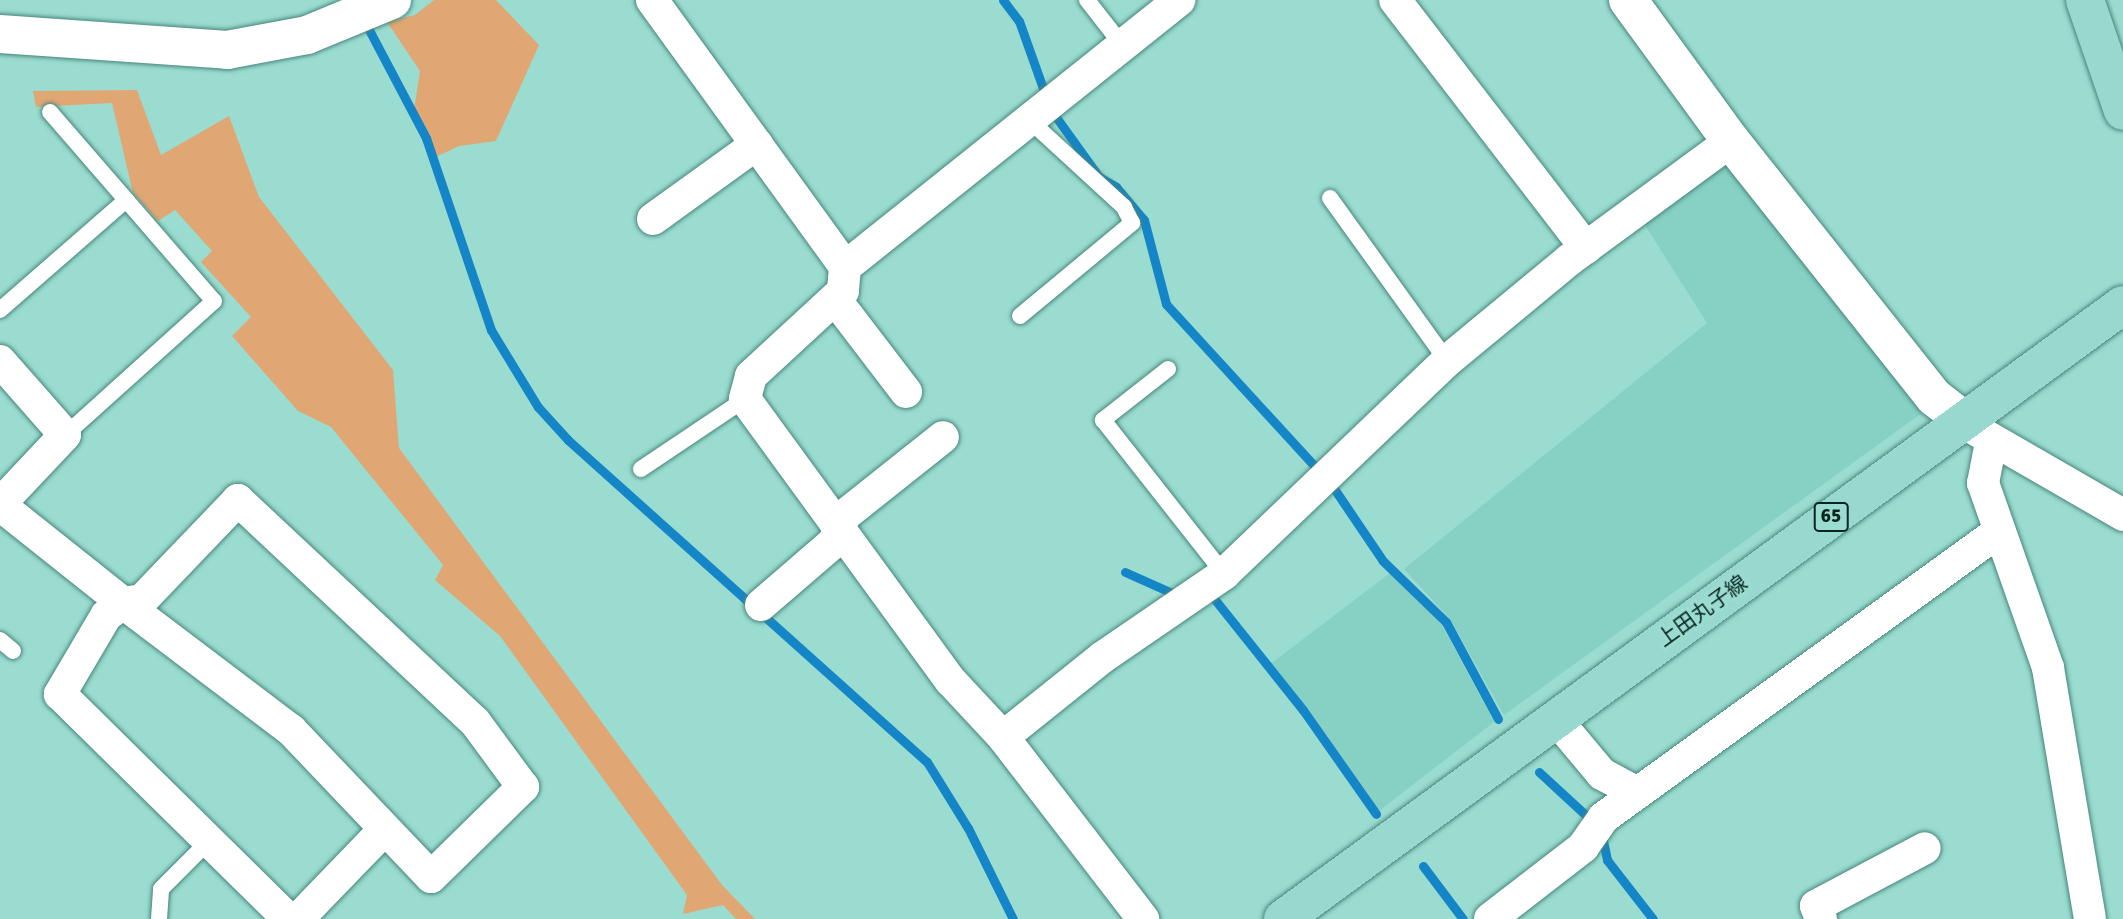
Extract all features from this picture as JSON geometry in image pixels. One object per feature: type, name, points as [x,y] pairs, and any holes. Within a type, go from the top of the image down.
[{"type":"main road","points":[[2085,0],[2114,50],[2123,111]]},
{"type":"main road","name":"上田丸子線","points":[[1283,919],[1555,718],[1977,431],[2123,305]]},
{"type":"street","points":[[652,0],[845,267],[843,291],[751,376],[746,399],[841,526],[951,681],[1003,737],[1143,919]]},
{"type":"street","points":[[845,267],[1179,0]]},
{"type":"street","points":[[1395,0],[1586,248]]},
{"type":"street","points":[[1628,0],[1731,141],[1934,397],[1977,431],[2123,514]]},
{"type":"street","points":[[0,34],[227,50],[307,35],[370,4]]},
{"type":"street","points":[[1003,737],[1103,657],[1224,574],[1447,361],[1586,248],[1731,141]]},
{"type":"street","points":[[653,219],[757,144]]},
{"type":"street","points":[[835,299],[906,392]]},
{"type":"street","points":[[0,361],[65,435],[0,505],[123,603],[291,730],[431,877],[523,787],[475,722],[238,500],[142,600],[123,603],[106,616],[60,694],[288,919]]},
{"type":"street","points":[[1977,431],[1983,483],[2048,668],[2090,919]]},
{"type":"street","points":[[761,605],[834,542],[845,515],[943,437]]},
{"type":"street","points":[[1490,919],[1583,847],[1603,818],[1998,532]]},
{"type":"street","points":[[1555,718],[1602,774],[1637,793]]},
{"type":"street","points":[[298,919],[385,829]]},
{"type":"street","points":[[1821,919],[1816,906],[1925,848]]},
{"type":"lane","points":[[1087,0],[1123,47]]},
{"type":"lane","points":[[50,112],[214,301],[65,435]]},
{"type":"lane","points":[[1020,316],[1132,223],[1124,207],[1028,119]]},
{"type":"lane","points":[[1330,198],[1447,361]]},
{"type":"lane","points":[[0,310],[127,200]]},
{"type":"lane","points":[[1168,369],[1103,420],[1224,574]]},
{"type":"lane","points":[[641,469],[746,399]]},
{"type":"lane","points":[[0,640],[13,651]]},
{"type":"lane","points":[[159,919],[162,889],[210,840]]},
{"type":"shaded area","points":[[434,0],[496,0],[539,45],[496,141],[459,146],[436,157],[414,110],[420,71],[387,22],[415,15]]},
{"type":"shaded area","points":[[137,90],[161,155],[229,116],[259,197],[393,370],[399,448],[722,885],[755,919],[736,919],[723,905],[683,914],[687,895],[500,636],[435,580],[443,565],[331,427],[298,411],[232,336],[251,317],[201,262],[212,251],[175,210],[158,221],[133,193],[112,103],[36,107],[33,91]]},
{"type":"shaded area","points":[[1724,157],[1926,410],[1504,715],[1450,619],[1404,569],[1707,323],[1641,219]]},
{"type":"shaded area","points":[[1390,573],[1442,625],[1494,722],[1379,811],[1269,665]]},
{"type":"waterway","points":[[1003,0],[1019,21],[1046,97]]},
{"type":"waterway","points":[[367,26],[426,138],[491,330],[538,407],[568,440],[927,762],[968,828],[1013,919]]},
{"type":"waterway","points":[[1051,110],[1099,177],[1116,187],[1144,220],[1166,304],[1331,484],[1383,561],[1446,622],[1498,719]]},
{"type":"waterway","points":[[1125,572],[1179,596]]},
{"type":"waterway","points":[[1207,596],[1212,596],[1303,710],[1376,814]]},
{"type":"waterway","points":[[1539,772],[1591,820]]},
{"type":"waterway","points":[[1602,836],[1607,860],[1653,919]]},
{"type":"waterway","points":[[1423,866],[1463,919]]}]
